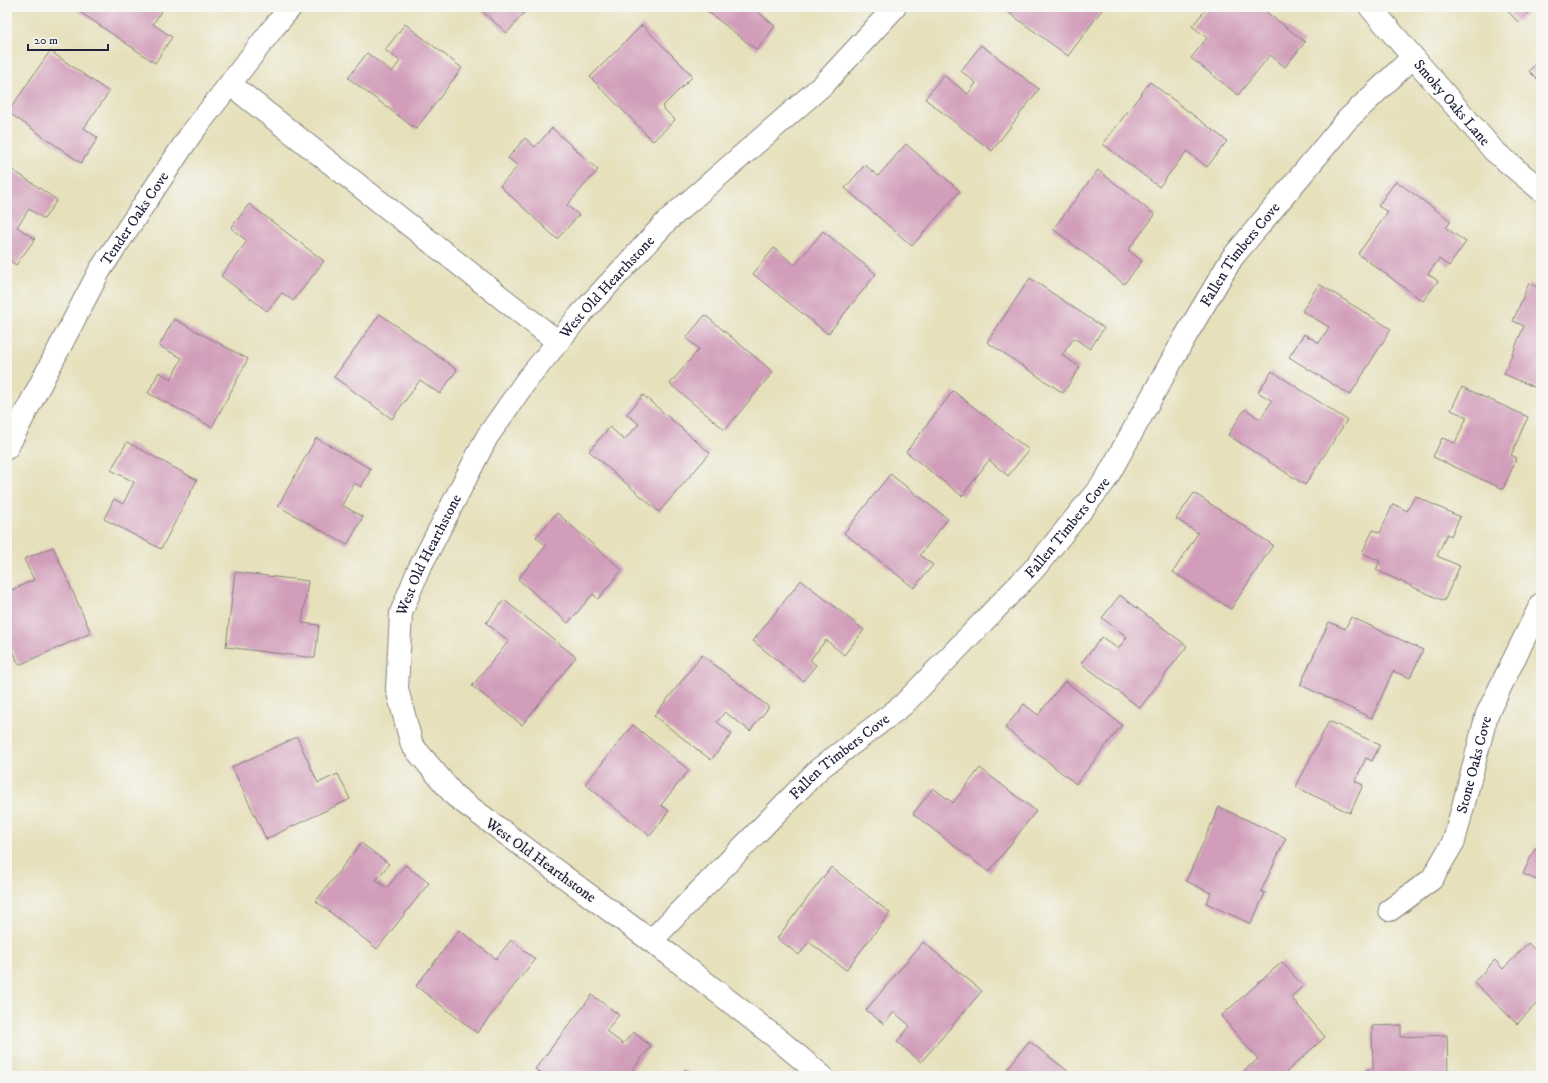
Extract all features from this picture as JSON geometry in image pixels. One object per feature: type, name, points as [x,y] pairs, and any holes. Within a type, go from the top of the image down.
[{"type":"street","name":"Tender Oaks Cove","points":[[7,448],[100,270],[191,134],[274,27],[292,7]]},
{"type":"street","name":"West Old Hearthstone","points":[[822,1076],[779,1040],[651,941],[455,796],[412,745],[397,689],[401,613],[418,571],[487,437],[526,381],[580,316],[668,220],[824,84],[894,7]]},
{"type":"street","name":"Smoky Oaks Lane","points":[[1370,7],[1494,151],[1541,190]]},
{"type":"street","name":"Fallen Timbers Cove","points":[[651,941],[818,769],[903,705],[1034,569],[1105,481],[1185,337],[1232,258],[1347,120],[1413,57]]},
{"type":"street","points":[[230,84],[558,342]]},
{"type":"street","name":"Stone Oaks Cove","points":[[1390,910],[1432,879],[1454,841],[1487,714],[1541,604]]},
{"type":"building","points":[[79,7],[164,7],[153,24],[172,37],[155,63],[77,10]]},
{"type":"building","points":[[477,7],[529,7],[507,33]]},
{"type":"building","points":[[702,7],[761,7],[757,11],[775,26],[757,50]]},
{"type":"building","points":[[1001,7],[1104,7],[1068,56]]},
{"type":"building","points":[[1208,7],[1260,7],[1305,42],[1285,67],[1270,55],[1238,95],[1191,58],[1207,38],[1192,26]]},
{"type":"building","points":[[1504,7],[1534,7],[1518,22]]},
{"type":"building","points":[[405,24],[462,68],[416,129],[348,78],[367,53],[392,72],[400,61],[385,50]]},
{"type":"building","points":[[642,25],[693,76],[662,107],[675,120],[653,141],[590,77]]},
{"type":"building","points":[[981,45],[1039,89],[992,151],[925,99],[943,75],[968,94],[976,83],[961,71]]},
{"type":"building","points":[[50,51],[109,92],[84,128],[98,138],[81,163],[8,112]]},
{"type":"building","points":[[1541,58],[1541,83],[1529,71]]},
{"type":"building","points":[[1150,82],[1227,141],[1207,167],[1187,151],[1159,187],[1103,144]]},
{"type":"building","points":[[552,128],[598,170],[567,205],[579,215],[557,239],[500,186],[518,166],[508,158],[525,138],[535,147]]},
{"type":"building","points":[[906,144],[960,191],[912,246],[845,188],[865,165],[878,176]]},
{"type":"building","points":[[7,166],[57,200],[44,219],[29,209],[17,227],[35,239],[16,265],[7,259]]},
{"type":"building","points":[[1098,170],[1155,215],[1128,250],[1142,261],[1124,284],[1053,229]]},
{"type":"building","points":[[1396,181],[1451,221],[1446,228],[1466,242],[1449,266],[1439,259],[1428,274],[1438,281],[1423,301],[1358,254],[1388,212],[1378,206]]},
{"type":"building","points":[[249,204],[324,261],[293,301],[282,293],[267,311],[221,276],[247,241],[231,228]]},
{"type":"building","points":[[823,231],[876,274],[828,334],[753,274],[774,248],[795,265]]},
{"type":"building","points":[[1030,278],[1104,328],[1090,349],[1074,338],[1062,355],[1080,367],[1063,393],[987,342]]},
{"type":"building","points":[[1529,283],[1541,289],[1541,390],[1504,374],[1524,326],[1513,321]]},
{"type":"building","points":[[1319,284],[1391,329],[1350,395],[1289,357],[1304,334],[1319,343],[1329,327],[1302,311]]},
{"type":"building","points":[[380,314],[457,370],[440,394],[420,380],[392,419],[334,377]]},
{"type":"building","points":[[705,315],[773,372],[725,430],[670,384],[699,349],[686,338]]},
{"type":"building","points":[[174,319],[248,359],[212,427],[148,393],[159,372],[171,379],[182,358],[159,346]]},
{"type":"building","points":[[1272,371],[1347,420],[1305,485],[1228,435],[1245,409],[1260,419],[1272,401],[1258,392]]},
{"type":"building","points":[[1462,387],[1528,417],[1511,455],[1517,458],[1503,489],[1433,457],[1442,438],[1455,443],[1467,417],[1451,410]]},
{"type":"building","points":[[953,391],[1029,450],[1008,476],[989,460],[962,496],[906,452]]},
{"type":"building","points":[[643,395],[710,453],[659,512],[589,451],[610,427],[624,440],[639,424],[627,414]]},
{"type":"building","points":[[316,438],[371,469],[361,487],[354,483],[342,505],[363,517],[347,545],[278,506]]},
{"type":"building","points":[[127,442],[197,480],[161,549],[104,519],[114,499],[123,504],[134,482],[111,470]]},
{"type":"building","points":[[890,474],[948,519],[920,555],[933,565],[914,588],[844,533]]},
{"type":"building","points":[[1194,493],[1273,545],[1231,609],[1173,572],[1198,533],[1176,519]]},
{"type":"building","points":[[1415,496],[1460,517],[1451,536],[1447,534],[1437,556],[1460,566],[1444,601],[1376,570],[1380,561],[1362,553],[1373,530],[1380,533],[1393,504],[1407,511]]},
{"type":"building","points":[[557,513],[622,570],[598,599],[593,594],[568,623],[518,579],[546,546],[536,537]]},
{"type":"building","points":[[53,547],[91,633],[19,665],[7,637],[7,592],[34,580],[24,559]]},
{"type":"building","points":[[235,572],[308,581],[302,623],[319,625],[315,658],[226,647]]},
{"type":"building","points":[[801,580],[864,630],[844,655],[826,640],[810,660],[816,665],[803,681],[753,641]]},
{"type":"building","points":[[1120,595],[1187,646],[1140,708],[1081,663],[1102,637],[1118,649],[1127,637],[1102,618]]},
{"type":"building","points":[[504,600],[576,657],[522,725],[472,686],[509,641],[486,623]]},
{"type":"building","points":[[1351,617],[1423,650],[1410,678],[1393,671],[1372,718],[1300,685],[1329,622],[1345,629]]},
{"type":"building","points":[[702,655],[769,707],[750,731],[725,712],[717,722],[732,734],[711,760],[654,716]]},
{"type":"building","points":[[1065,681],[1122,725],[1076,784],[1005,728],[1024,704],[1038,715]]},
{"type":"building","points":[[1329,721],[1380,745],[1372,761],[1366,758],[1355,781],[1363,785],[1350,813],[1296,787]]},
{"type":"building","points":[[633,725],[689,770],[661,805],[669,811],[650,836],[585,784]]},
{"type":"building","points":[[297,737],[318,783],[338,774],[350,799],[266,839],[232,767]]},
{"type":"building","points":[[980,768],[1036,811],[989,872],[913,814],[933,788],[953,803]]},
{"type":"building","points":[[1219,807],[1286,838],[1261,891],[1265,893],[1251,924],[1206,903],[1211,893],[1186,881]]},
{"type":"building","points":[[361,843],[389,864],[376,880],[387,888],[405,865],[429,883],[377,949],[316,901]]},
{"type":"building","points":[[1535,848],[1541,850],[1541,882],[1523,874]]},
{"type":"building","points":[[831,867],[890,913],[846,970],[809,942],[799,955],[777,938]]},
{"type":"building","points":[[459,930],[496,959],[511,940],[535,959],[477,1033],[416,986]]},
{"type":"building","points":[[923,942],[982,991],[921,1062],[897,1042],[910,1026],[894,1012],[884,1024],[866,1010]]},
{"type":"building","points":[[1528,943],[1541,955],[1541,1009],[1536,1004],[1517,1024],[1474,982],[1495,960],[1503,969]]},
{"type":"building","points":[[1282,962],[1303,986],[1291,997],[1325,1037],[1282,1076],[1249,1076],[1244,1071],[1258,1059],[1221,1016]]},
{"type":"building","points":[[592,995],[619,1015],[606,1031],[623,1044],[633,1032],[651,1046],[628,1076],[544,1076],[535,1069]]},
{"type":"building","points":[[1401,1025],[1401,1037],[1447,1035],[1448,1076],[1366,1076],[1366,1070],[1373,1069],[1372,1026]]},
{"type":"building","points":[[1029,1041],[1074,1076],[1002,1076]]},
{"type":"building","points":[[685,1069],[693,1076],[679,1076]]}]
